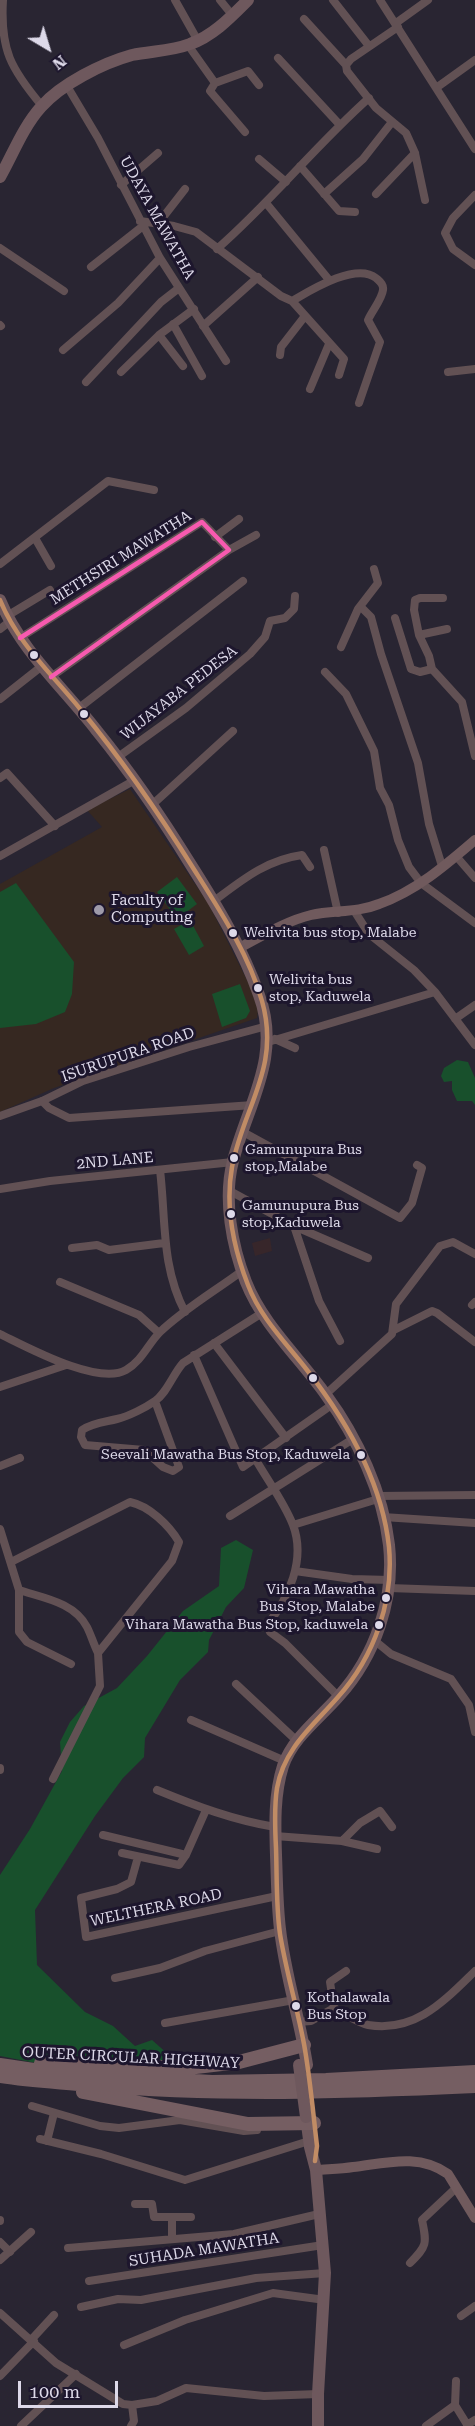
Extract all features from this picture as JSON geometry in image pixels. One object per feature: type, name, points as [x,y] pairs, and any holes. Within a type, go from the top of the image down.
[{"type":"highway","points":[[0,2063],[187,2068],[239,2062],[301,2046]]},
{"type":"highway","name":"OUTER CIRCULAR HIGHWAY","points":[[0,2063],[54,2073],[212,2082],[326,2080],[475,2072]]},
{"type":"highway","name":"OUTER CIRCULAR HIGHWAY","points":[[0,2076],[156,2091],[211,2093],[338,2092],[475,2086]]},
{"type":"highway","points":[[16,2079],[248,2124],[310,2120]]},
{"type":"main road","points":[[0,177],[20,139],[42,106],[67,86],[105,65],[131,56],[193,43],[233,16],[248,0]]},
{"type":"main road","points":[[0,600],[5,622],[79,708],[153,804],[214,901],[239,948],[261,1000],[271,1040],[253,1105],[233,1162],[230,1191],[233,1237],[242,1271],[262,1313],[329,1399],[353,1439],[377,1498],[389,1544],[390,1584],[374,1640],[365,1660],[339,1697],[297,1741],[285,1761],[277,1790],[275,1831],[280,1931],[298,2022],[310,2120],[317,2146],[315,2165]]},
{"type":"main road","points":[[310,2120],[309,2141],[315,2165],[325,2273],[318,2426]]},
{"type":"street","points":[[3,0],[3,46],[6,58],[42,106]]},
{"type":"street","points":[[175,0],[193,43],[216,83]]},
{"type":"street","points":[[220,0],[233,16]]},
{"type":"street","points":[[333,0],[369,46]]},
{"type":"street","points":[[380,0],[475,149]]},
{"type":"street","points":[[346,65],[428,0]]},
{"type":"street","points":[[304,19],[346,65],[347,71],[376,108],[406,133],[415,153],[425,200]]},
{"type":"street","points":[[278,58],[339,124]]},
{"type":"street","points":[[436,88],[475,60]]},
{"type":"street","points":[[245,132],[210,91],[216,83],[248,71],[259,85]]},
{"type":"street","name":"UDAYA MAWATHA","points":[[67,86],[98,138],[160,258],[225,361]]},
{"type":"street","points":[[217,249],[247,223],[339,124],[369,98]]},
{"type":"street","points":[[324,194],[363,159],[392,122]]},
{"type":"street","points":[[122,185],[158,153]]},
{"type":"street","points":[[376,194],[415,153]]},
{"type":"street","points":[[259,159],[286,182]]},
{"type":"street","points":[[300,166],[339,211],[355,212]]},
{"type":"street","points":[[157,225],[185,189]]},
{"type":"street","points":[[475,195],[453,218],[445,233],[453,249],[475,265]]},
{"type":"street","points":[[266,203],[330,282]]},
{"type":"street","points":[[91,267],[141,223],[174,226],[196,232],[258,276],[281,296],[292,301],[344,359],[339,375]]},
{"type":"street","points":[[0,248],[64,291]]},
{"type":"street","points":[[63,350],[118,303],[160,258]]},
{"type":"street","points":[[292,301],[330,282],[361,272],[373,276],[382,284],[383,290],[368,320],[380,342],[359,403]]},
{"type":"street","points":[[203,326],[258,276]]},
{"type":"street","points":[[86,382],[161,302],[179,288]]},
{"type":"street","points":[[121,372],[159,335],[194,309]]},
{"type":"street","points":[[280,356],[281,347],[305,316]]},
{"type":"street","points":[[173,324],[202,376]]},
{"type":"street","points":[[159,335],[183,366]]},
{"type":"street","points":[[310,389],[329,344]]},
{"type":"street","points":[[448,372],[475,369]]},
{"type":"street","points":[[0,564],[108,481],[154,490]]},
{"type":"street","points":[[215,537],[239,519]]},
{"type":"street","name":"METHSIRI MAWATHA","points":[[20,638],[202,522],[229,550]]},
{"type":"street","points":[[51,676],[229,550],[256,535]]},
{"type":"street","points":[[34,538],[51,566]]},
{"type":"street","points":[[341,647],[353,618],[378,583],[374,569]]},
{"type":"street","points":[[79,708],[243,581]]},
{"type":"street","points":[[5,622],[50,590]]},
{"type":"street","name":"WIJAYABA PEDESA","points":[[118,757],[186,708],[250,654],[265,637],[270,621],[285,618],[294,609],[294,596]]},
{"type":"street","points":[[443,598],[415,600],[414,610],[419,635],[429,656],[432,669],[462,702],[475,756]]},
{"type":"street","points":[[362,608],[371,617],[381,654],[418,763],[429,824],[442,866]]},
{"type":"street","points":[[395,618],[411,669],[420,672],[432,669]]},
{"type":"street","points":[[419,635],[447,629]]},
{"type":"street","points":[[0,699],[42,666]]},
{"type":"street","points":[[325,672],[346,694],[375,751],[382,796],[388,805],[409,867],[421,883],[475,923]]},
{"type":"street","points":[[153,804],[233,731]]},
{"type":"street","points":[[0,778],[7,774],[55,826]]},
{"type":"street","points":[[0,856],[135,780]]},
{"type":"street","points":[[239,948],[298,919],[313,915],[355,912],[379,905],[421,883],[475,840]]},
{"type":"street","points":[[324,850],[338,913]]},
{"type":"street","points":[[214,901],[254,871],[285,858],[302,855],[310,867]]},
{"type":"street","points":[[456,856],[475,878]]},
{"type":"street","points":[[355,912],[369,934],[414,970],[435,992],[475,1045]]},
{"type":"street","points":[[271,1040],[435,992]]},
{"type":"street","points":[[455,1019],[475,1005]]},
{"type":"street","name":"ISURUPURA ROAD","points":[[0,1116],[42,1101],[83,1081],[189,1047],[267,1026]]},
{"type":"street","points":[[271,1040],[295,1048]]},
{"type":"street","points":[[42,1101],[49,1108],[69,1118],[253,1105]]},
{"type":"street","points":[[243,1132],[400,1218],[412,1203],[422,1168],[417,1166]]},
{"type":"street","name":"2ND LANE","points":[[0,1189],[50,1181],[233,1162]]},
{"type":"street","points":[[160,1170],[164,1205],[164,1243],[174,1292],[185,1312]]},
{"type":"street","points":[[230,1191],[294,1226],[368,1258]]},
{"type":"street","points":[[294,1226],[319,1301],[340,1341]]},
{"type":"street","points":[[194,1355],[243,1467],[286,1438],[329,1399],[393,1334],[396,1304],[440,1246],[453,1242],[475,1254]]},
{"type":"street","points":[[72,1248],[96,1245],[109,1250],[164,1243]]},
{"type":"street","points":[[0,1334],[66,1365],[102,1373],[124,1371],[137,1362],[159,1333],[242,1271]]},
{"type":"street","points":[[60,1282],[139,1315],[159,1333]]},
{"type":"street","points":[[394,1330],[432,1311],[475,1342]]},
{"type":"street","points":[[155,1401],[176,1454],[179,1467],[173,1471],[163,1467],[144,1450],[85,1445],[81,1437],[82,1430],[88,1426],[120,1418],[155,1401],[162,1394],[172,1374],[194,1355],[262,1313]]},
{"type":"street","points":[[213,1343],[286,1438]]},
{"type":"street","points":[[0,1387],[66,1365]]},
{"type":"street","points":[[230,1516],[353,1439]]},
{"type":"street","points":[[0,1466],[21,1458]]},
{"type":"street","points":[[256,1460],[293,1526],[297,1549],[295,1571],[279,1610],[267,1624],[270,1632],[285,1643],[339,1697]]},
{"type":"street","points":[[293,1526],[377,1498],[475,1495]]},
{"type":"street","points":[[11,1562],[130,1502],[153,1514],[174,1533],[179,1542],[172,1561],[99,1653]]},
{"type":"street","points":[[383,1517],[475,1523]]},
{"type":"street","points":[[0,1529],[19,1590],[19,1632],[27,1642],[71,1665]]},
{"type":"street","points":[[295,1571],[390,1584],[475,1591]]},
{"type":"street","points":[[19,1590],[68,1606],[87,1626],[99,1653],[100,1686],[53,1779]]},
{"type":"street","points":[[374,1640],[390,1654],[451,1679],[469,1705],[475,1732]]},
{"type":"street","points":[[236,1684],[297,1741]]},
{"type":"street","points":[[191,1720],[285,1761]]},
{"type":"street","points":[[157,1790],[206,1810],[275,1831],[377,1849]]},
{"type":"street","points":[[122,1853],[179,1865],[186,1855],[206,1810]]},
{"type":"street","points":[[342,1841],[360,1823],[381,1811],[392,1827]]},
{"type":"street","points":[[103,1835],[186,1855]]},
{"type":"street","name":"WELTHERA ROAD","points":[[138,1857],[131,1882],[117,1889],[81,1898],[86,1937],[277,1896]]},
{"type":"street","points":[[115,1978],[160,1968],[205,1951],[280,1931]]},
{"type":"street","points":[[334,2008],[330,1982],[346,1971]]},
{"type":"street","points":[[334,2008],[366,2025],[409,2022],[429,2014],[475,1971]]},
{"type":"street","points":[[165,2023],[294,2000]]},
{"type":"street","points":[[298,2022],[311,2021],[334,2008]]},
{"type":"street","points":[[32,2106],[100,2126],[119,2128],[180,2121],[244,2131],[260,2130],[274,2123]]},
{"type":"street","points":[[54,2113],[43,2140],[102,2154],[186,2180],[309,2141]]},
{"type":"street","points":[[315,2165],[350,2168],[402,2160],[420,2161],[448,2174],[475,2218]]},
{"type":"street","points":[[410,2264],[424,2249],[426,2236],[422,2220],[456,2188]]},
{"type":"street","points":[[135,2204],[152,2204],[154,2217],[191,2217]]},
{"type":"street","points":[[68,2248],[234,2234],[319,2214]]},
{"type":"street","points":[[172,2217],[172,2239]]},
{"type":"street","points":[[0,2260],[31,2232]]},
{"type":"street","points":[[0,2242],[10,2252]]},
{"type":"street","name":"SUHADA MAWATHA","points":[[89,2281],[323,2245]]},
{"type":"street","points":[[81,2307],[118,2299],[141,2300],[256,2278],[325,2273]]},
{"type":"street","points":[[124,2345],[185,2320],[273,2293],[325,2300]]},
{"type":"street","points":[[461,2316],[475,2306]]},
{"type":"street","points":[[0,2313],[33,2340],[56,2363],[123,2404],[157,2401],[186,2388],[264,2396],[318,2394]]},
{"type":"street","points":[[0,2376],[54,2315]]},
{"type":"street","points":[[21,2426],[76,2374]]},
{"type":"street","points":[[456,2381],[455,2405],[468,2426],[475,2420]]},
{"type":"street","points":[[132,2405],[135,2424]]},
{"type":"street","points":[[426,2426],[455,2405]]},
{"type":"shaded area","points":[[130,789],[208,903],[251,988],[258,1011],[257,1018],[54,1088],[0,1112],[0,884],[102,827],[87,810]]},
{"type":"shaded area","points":[[270,1238],[272,1251],[255,1256],[252,1243]]},
{"type":"green space","points":[[177,877],[197,904],[177,919],[157,892]]},
{"type":"green space","points":[[16,883],[74,962],[72,994],[65,1012],[36,1024],[0,1028],[0,892]]},
{"type":"green space","points":[[190,920],[204,946],[189,955],[174,929]]},
{"type":"green space","points":[[240,984],[250,1011],[246,1018],[222,1027],[212,994]]},
{"type":"green space","points":[[457,1060],[468,1062],[475,1078],[475,1105],[472,1101],[457,1101],[452,1090],[452,1081],[444,1082],[441,1076],[444,1068]]},
{"type":"green space","points":[[236,1540],[253,1550],[244,1588],[226,1607],[209,1640],[208,1652],[180,1680],[145,1738],[144,1757],[123,1778],[95,1816],[35,1910],[37,1965],[85,2012],[113,2026],[135,2046],[152,2040],[169,2055],[175,2069],[36,2063],[0,2056],[0,1875],[30,1829],[62,1771],[60,1742],[70,1722],[84,1706],[117,1688],[147,1656],[183,1611],[219,1586],[221,1548]]},
{"type":"transit line","points":[[20,638],[202,522],[229,550],[51,677]]},
{"type":"transit line","points":[[0,600],[7,616],[26,645],[97,729],[155,809],[224,918],[250,967],[262,1001],[267,1025],[267,1047],[264,1067],[237,1145],[232,1167],[230,1212],[235,1242],[248,1285],[259,1308],[321,1389],[360,1453],[379,1499],[385,1523],[390,1567],[385,1608],[379,1627],[362,1664],[351,1681],[293,1749],[281,1774],[276,1795],[277,1902],[280,1934],[306,2056],[317,2146],[315,2161]]},
{"type":"place","name":"Faculty of Computing","points":[[99,910]]},
{"type":"place","name":"Welivita bus stop, Malabe","points":[[233,933]]},
{"type":"place","name":"Welivita bus stop, Kaduwela","points":[[258,988]]},
{"type":"place","name":"Gamunupura Bus stop,Malabe","points":[[234,1158]]},
{"type":"place","name":"Gamunupura Bus stop,Kaduwela","points":[[231,1214]]},
{"type":"place","name":"Seevali Mawatha Bus Stop, Kaduwela","points":[[361,1455]]},
{"type":"place","name":"Vihara Mawatha Bus Stop, Malabe","points":[[386,1598]]},
{"type":"place","name":"Vihara Mawatha Bus Stop, kaduwela","points":[[379,1625]]},
{"type":"place","name":"Kothalawala Bus Stop","points":[[296,2006]]}]
